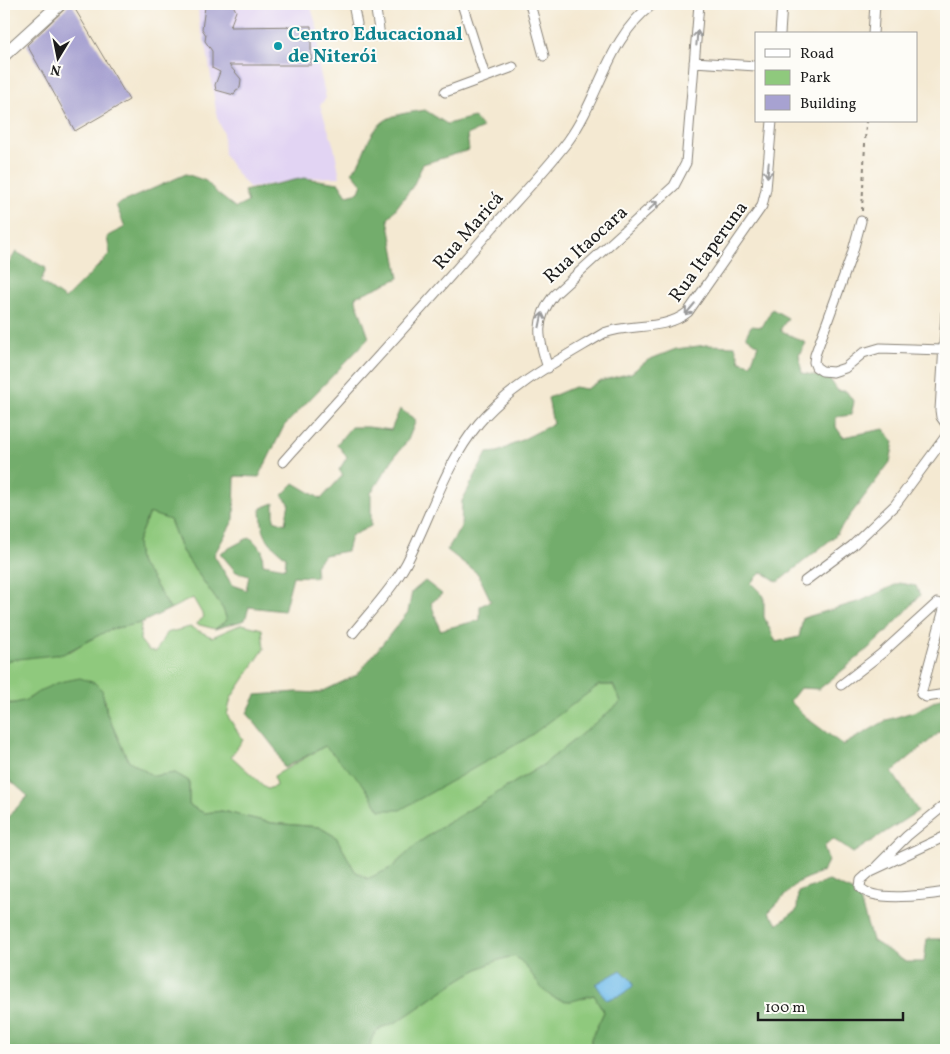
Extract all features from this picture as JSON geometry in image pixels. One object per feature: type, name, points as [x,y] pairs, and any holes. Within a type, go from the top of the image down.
[{"type":"main road","points":[[4,55],[60,4]]},
{"type":"street","points":[[353,4],[357,24]]},
{"type":"street","points":[[375,4],[380,36]]},
{"type":"street","points":[[462,4],[485,76]]},
{"type":"street","points":[[530,4],[544,56]]},
{"type":"street","name":"Rua Maricá","points":[[283,462],[444,285],[567,141],[588,108],[623,34],[633,20],[653,4]]},
{"type":"street","name":"Rua Itaocara","points":[[548,368],[540,336],[540,325],[545,306],[554,294],[674,186],[683,172],[686,163],[699,4]]},
{"type":"street","points":[[780,32],[782,4]]},
{"type":"street","points":[[873,32],[875,4]]},
{"type":"street","points":[[694,62],[755,66]]},
{"type":"street","points":[[445,92],[513,67]]},
{"type":"street","name":"Rua Itaperuna","points":[[548,368],[604,333],[619,328],[676,320],[688,312],[762,206],[766,189],[772,122]]},
{"type":"street","points":[[861,221],[852,254],[815,355],[814,362],[816,367],[828,372],[839,372],[863,354],[880,348],[943,350]]},
{"type":"street","points":[[946,313],[940,410],[941,417],[946,424]]},
{"type":"street","points":[[354,633],[405,566],[440,485],[461,447],[480,422],[514,390],[548,368]]},
{"type":"street","points":[[805,581],[852,546],[895,505],[946,436]]},
{"type":"street","points":[[841,685],[881,654],[937,603],[942,605],[944,609],[922,694],[924,697],[946,694]]},
{"type":"street","points":[[946,804],[907,836],[860,880],[860,887],[863,891],[900,897],[946,892]]},
{"type":"street","points":[[871,871],[946,836]]},
{"type":"path","points":[[861,221],[866,122]]},
{"type":"shaded area","points":[[198,4],[310,4],[318,31],[318,63],[326,98],[320,105],[334,147],[340,177],[304,178],[250,188],[238,175],[224,154],[223,132],[217,117],[207,50],[199,24]]},
{"type":"green space","points":[[425,110],[447,124],[474,117],[483,128],[467,135],[469,150],[423,164],[413,186],[388,219],[399,278],[355,297],[369,338],[284,426],[259,477],[235,476],[234,519],[214,555],[232,585],[246,590],[249,576],[236,572],[220,553],[250,537],[262,550],[263,564],[285,568],[286,557],[273,546],[264,531],[261,508],[274,503],[274,520],[285,524],[289,503],[282,495],[294,483],[321,499],[343,475],[339,470],[347,457],[337,444],[351,427],[391,430],[400,409],[416,420],[408,440],[395,456],[371,493],[371,526],[351,536],[347,551],[324,555],[315,566],[316,577],[293,576],[284,611],[249,607],[245,620],[215,629],[227,620],[223,609],[182,551],[170,520],[149,513],[137,542],[139,562],[151,577],[170,609],[141,623],[111,629],[63,654],[9,660],[4,663],[4,395],[10,389],[4,385],[4,290],[7,286],[4,277],[6,269],[16,252],[46,268],[41,282],[65,299],[110,254],[107,237],[125,227],[116,205],[186,174],[206,181],[218,194],[236,208],[248,202],[244,191],[304,178],[339,183],[347,195],[359,192],[362,184],[352,172],[359,163],[372,134],[384,121],[390,118]]},
{"type":"green space","points":[[772,309],[788,318],[780,330],[806,343],[799,355],[802,373],[829,378],[838,391],[846,391],[854,402],[851,415],[836,417],[836,427],[843,437],[884,429],[894,442],[890,462],[834,537],[778,582],[762,572],[751,583],[764,596],[764,617],[776,642],[799,637],[803,618],[861,601],[899,583],[916,586],[920,595],[885,633],[846,668],[819,689],[800,688],[790,701],[808,719],[843,745],[887,720],[916,711],[946,695],[946,727],[892,772],[918,811],[853,853],[833,839],[824,847],[828,861],[823,871],[797,883],[768,913],[778,924],[797,910],[798,892],[829,881],[858,894],[872,940],[906,962],[924,962],[927,939],[946,939],[946,1050],[591,1050],[591,1039],[604,1012],[594,995],[570,1001],[557,999],[543,989],[522,962],[514,956],[482,967],[396,1022],[378,1030],[372,1038],[370,1050],[4,1050],[4,821],[28,796],[4,775],[4,702],[11,704],[27,700],[41,690],[60,682],[80,678],[95,683],[102,690],[107,714],[128,760],[153,776],[175,773],[189,781],[189,805],[204,813],[222,811],[272,823],[319,827],[336,837],[355,871],[367,879],[391,868],[418,843],[446,824],[543,765],[621,702],[613,685],[599,685],[526,739],[400,810],[380,810],[363,784],[325,746],[284,768],[276,750],[247,713],[256,695],[297,692],[319,693],[357,675],[408,612],[412,592],[425,581],[442,594],[431,603],[440,630],[480,620],[480,606],[491,601],[478,574],[447,550],[461,527],[462,501],[487,453],[498,452],[553,424],[548,398],[574,387],[586,389],[600,381],[631,373],[648,360],[676,349],[706,345],[735,346],[740,361],[751,364],[758,345],[746,336],[751,326],[762,327]]},
{"type":"green space","points":[[149,513],[170,519],[182,551],[223,609],[227,620],[215,629],[196,624],[204,617],[193,598],[170,609],[151,577],[139,562],[137,542]]},
{"type":"green space","points":[[141,623],[140,640],[148,650],[156,652],[166,633],[190,627],[212,637],[242,624],[262,629],[264,649],[231,698],[227,715],[243,740],[231,756],[267,789],[276,786],[274,776],[325,746],[363,784],[380,810],[574,703],[599,685],[613,685],[622,702],[543,765],[446,824],[418,843],[391,868],[368,879],[355,871],[336,837],[319,827],[272,823],[222,811],[204,813],[189,805],[189,781],[175,773],[153,776],[128,760],[107,714],[105,699],[41,690],[28,699],[19,702],[4,702],[4,663],[9,660],[71,651],[111,629]]},
{"type":"green space","points":[[514,956],[524,962],[533,975],[569,1001],[594,995],[604,1012],[591,1039],[591,1050],[370,1050],[372,1038],[378,1030],[396,1022],[482,967]]},
{"type":"water","points":[[621,970],[632,981],[633,986],[624,994],[606,1000],[596,984]]},
{"type":"building","points":[[72,4],[129,100],[75,131],[27,45]]},
{"type":"building","points":[[212,4],[233,5],[236,11],[230,27],[311,26],[311,65],[229,65],[241,79],[240,88],[236,90],[234,95],[216,90],[215,85],[220,72],[212,68],[212,51],[205,41],[206,35],[202,29],[205,7]]},
{"type":"place","name":"Centro Educacional de Niterói","points":[[278,46]]}]
